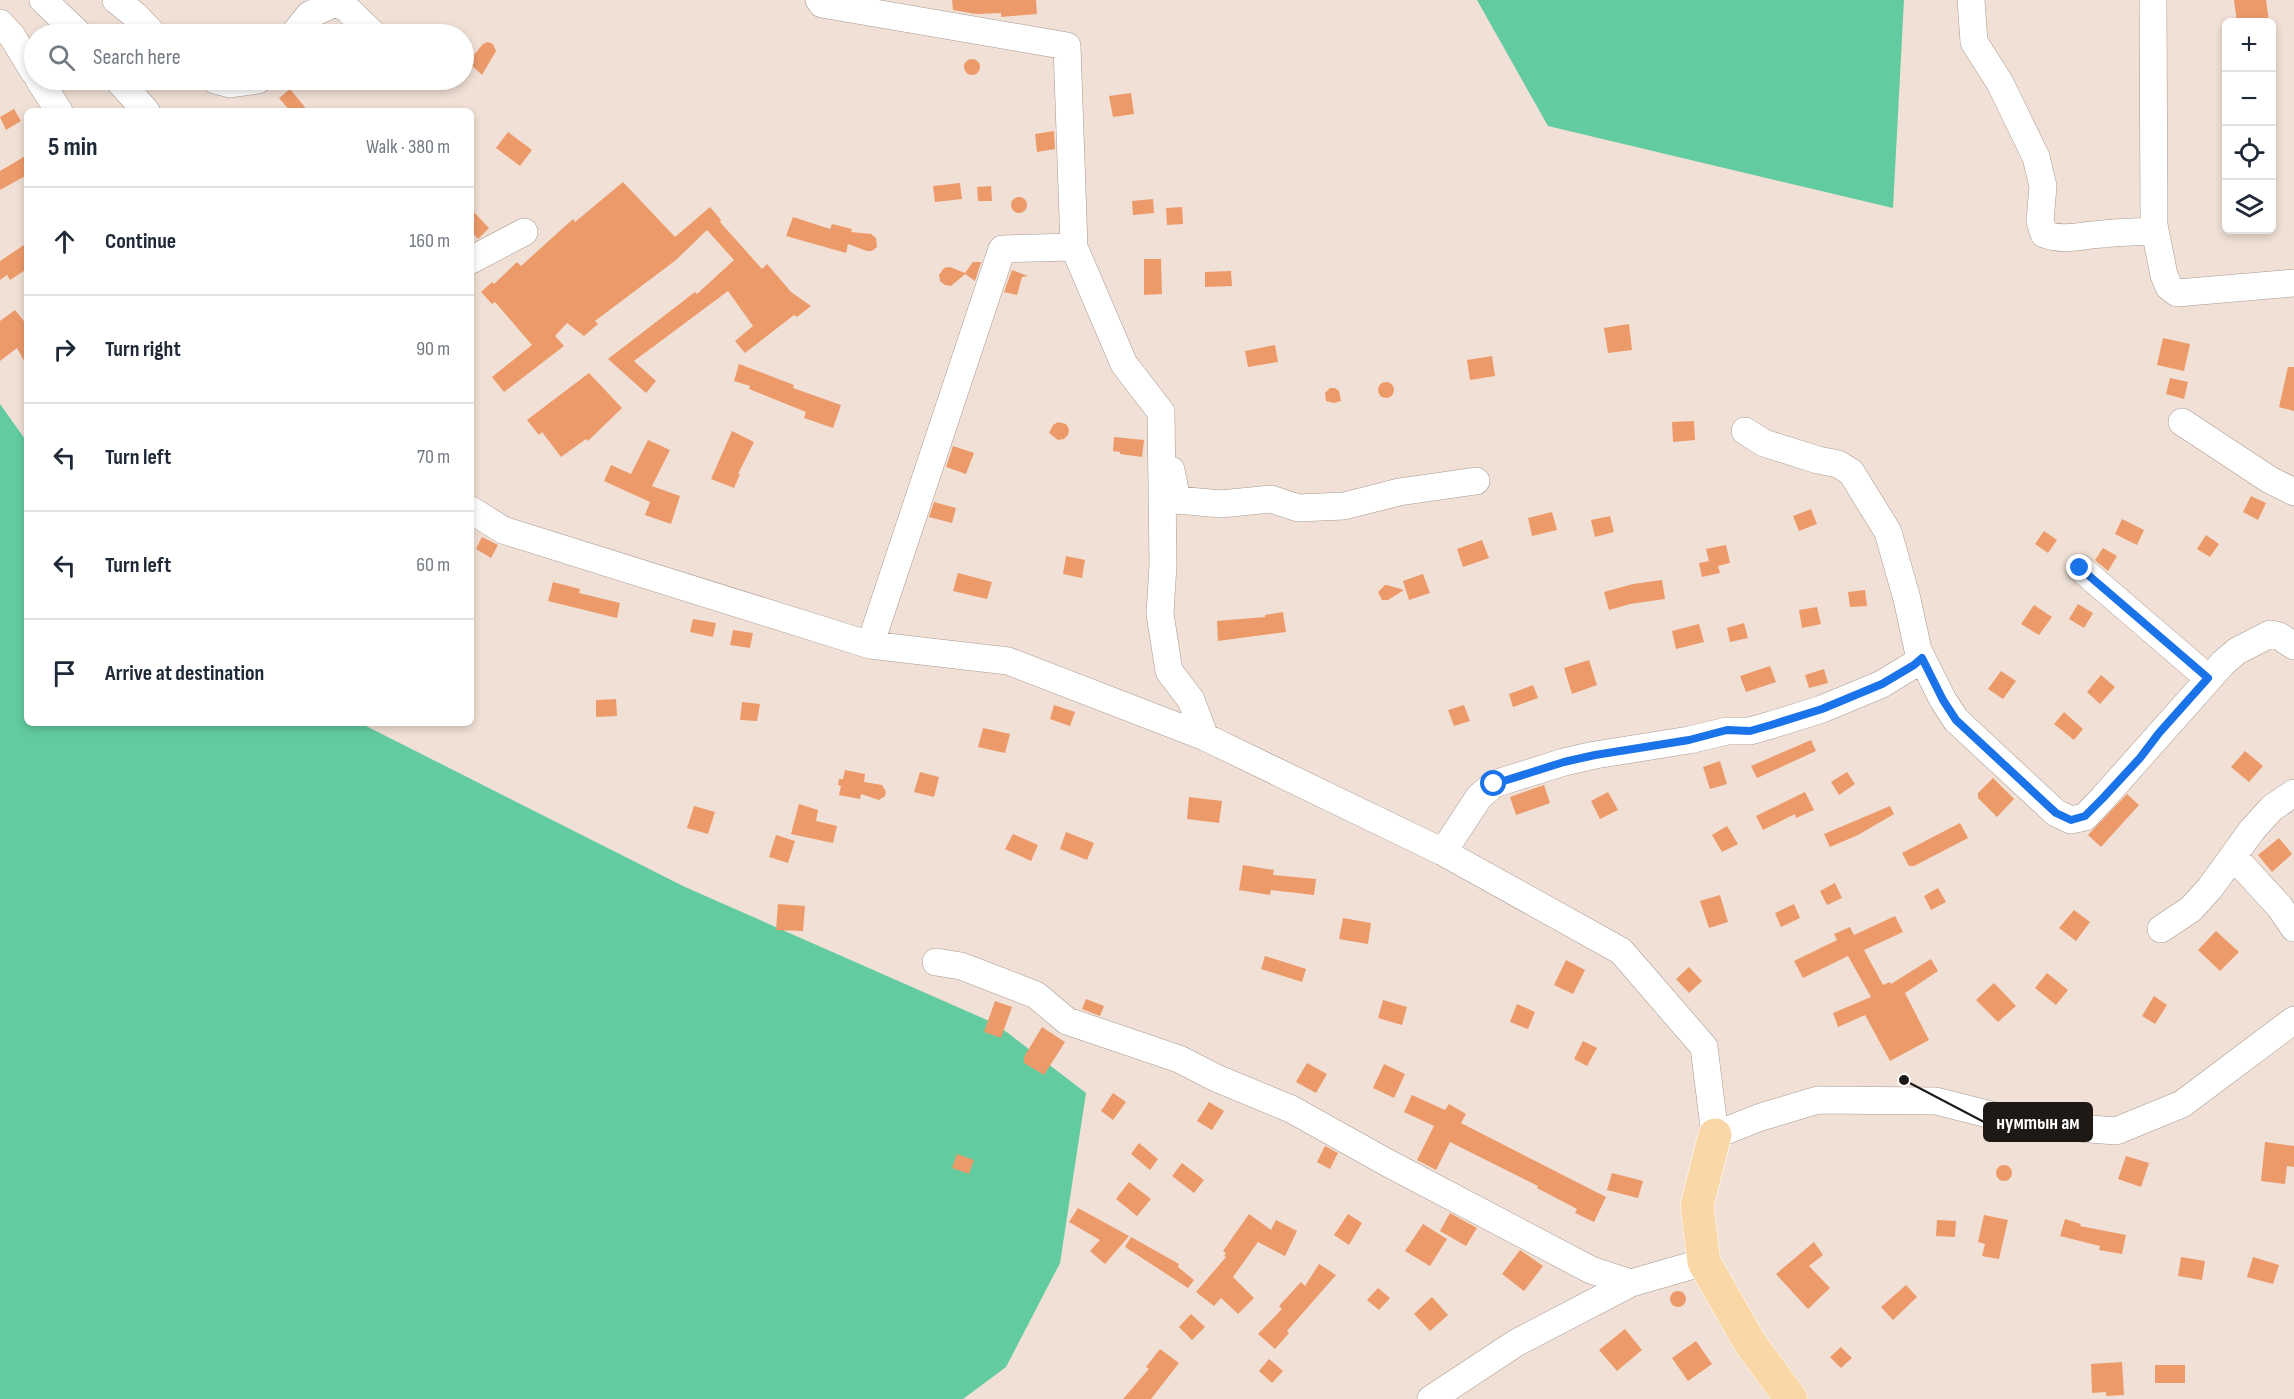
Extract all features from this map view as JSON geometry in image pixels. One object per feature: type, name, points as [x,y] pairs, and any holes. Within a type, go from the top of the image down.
[{"type":"main road","points":[[1715,1135],[1697,1205],[1704,1262],[1750,1343],[1791,1399]]},
{"type":"street","points":[[43,0],[68,24]]},
{"type":"street","points":[[116,0],[144,24]]},
{"type":"street","points":[[819,0],[822,4],[1067,46],[1074,247],[1124,364],[1161,412],[1177,500],[1221,504],[1271,499],[1298,508],[1344,506],[1399,492],[1476,481]]},
{"type":"street","points":[[1971,0],[1974,42],[2000,83],[2036,157],[2043,186],[2040,221],[2044,234],[2072,239],[2102,234],[2155,231]]},
{"type":"street","points":[[2153,0],[2155,231],[2164,275],[2169,287],[2176,293],[2294,283]]},
{"type":"street","points":[[302,24],[309,15],[335,3],[346,8],[363,24]]},
{"type":"street","points":[[0,23],[12,36],[24,56]]},
{"type":"street","points":[[45,90],[57,108]]},
{"type":"street","points":[[127,90],[143,108]]},
{"type":"street","points":[[474,258],[524,232]]},
{"type":"street","points":[[870,645],[1002,249],[1074,247]]},
{"type":"street","points":[[1161,412],[1163,565],[1160,614],[1169,671],[1191,700],[1205,737]]},
{"type":"street","points":[[2182,422],[2270,480],[2294,492]]},
{"type":"street","points":[[1745,430],[1764,443],[1838,464],[1851,472],[1888,532],[1907,599],[1918,650],[1943,700],[1956,720],[2056,813],[2071,820],[2085,816],[2103,798],[2208,678],[2237,651],[2270,634],[2279,636],[2294,646]]},
{"type":"street","points":[[474,512],[503,530],[870,645],[1008,661],[1205,737],[1443,852],[1621,951],[1704,1047],[1715,1135],[1761,1117],[1818,1100],[1936,1101],[2027,1124],[2116,1131],[2182,1104],[2294,1020]]},
{"type":"street","points":[[2080,568],[2208,678]]},
{"type":"street","points":[[1443,852],[1479,797],[1494,784],[1595,755],[1677,742],[1727,730],[1750,731],[1771,725],[1822,709],[1882,684],[1922,658]]},
{"type":"street","points":[[2161,929],[2192,909],[2234,857],[2252,830],[2272,808],[2294,793]]},
{"type":"street","points":[[2234,857],[2279,906],[2294,928]]},
{"type":"street","points":[[936,962],[961,966],[1036,996],[1067,1021],[1179,1059],[1216,1078],[1291,1109],[1591,1270],[1631,1283]]},
{"type":"street","points":[[1431,1399],[1516,1343],[1631,1283],[1704,1262]]},
{"type":"green space","points":[[1477,0],[1904,0],[1893,208],[1548,126]]},
{"type":"green space","points":[[0,404],[24,438],[24,726],[366,726],[685,887],[996,1024],[1086,1093],[1060,1263],[1006,1367],[963,1399],[0,1399]]},
{"type":"building","points":[[952,0],[1036,0],[1037,14],[1001,17],[1001,13],[976,14],[953,10]]},
{"type":"building","points":[[2234,0],[2266,0],[2268,18],[2236,18]]},
{"type":"building","points":[[488,42],[493,44],[496,51],[482,75],[474,68],[474,55],[483,44]]},
{"type":"building","points":[[972,59],[978,61],[980,67],[978,73],[972,75],[966,73],[964,67],[966,61]]},
{"type":"building","points":[[291,90],[306,108],[287,108],[279,98]]},
{"type":"building","points":[[1131,93],[1134,114],[1113,117],[1109,96]]},
{"type":"building","points":[[14,109],[21,121],[6,130],[0,117]]},
{"type":"building","points":[[1054,131],[1055,149],[1037,152],[1035,134]]},
{"type":"building","points":[[508,132],[532,150],[520,166],[496,148]]},
{"type":"building","points":[[24,157],[24,177],[0,190],[0,171]]},
{"type":"building","points":[[623,182],[675,237],[710,207],[721,220],[720,222],[762,269],[767,264],[791,292],[811,306],[797,317],[794,315],[745,353],[735,341],[753,326],[728,291],[634,361],[656,381],[646,393],[608,359],[695,292],[697,294],[734,260],[707,230],[676,260],[595,321],[598,324],[584,336],[567,323],[555,336],[564,346],[504,392],[492,377],[532,345],[495,302],[492,304],[481,292],[492,282],[494,284],[517,262],[521,266],[573,219],[575,222]]},
{"type":"building","points":[[960,183],[962,199],[935,202],[933,186]]},
{"type":"building","points":[[991,186],[992,201],[978,201],[977,187]]},
{"type":"building","points":[[1019,197],[1025,199],[1027,205],[1025,211],[1019,213],[1013,211],[1011,205],[1013,199]]},
{"type":"building","points":[[1153,199],[1154,213],[1133,215],[1132,201]]},
{"type":"building","points":[[1182,207],[1183,224],[1167,225],[1166,208]]},
{"type":"building","points":[[474,212],[489,228],[478,239],[474,234]]},
{"type":"building","points":[[793,217],[830,229],[832,224],[852,229],[851,232],[871,234],[876,238],[877,247],[872,251],[867,251],[848,244],[846,253],[786,236]]},
{"type":"building","points":[[24,245],[24,271],[10,280],[7,275],[0,280],[0,261]]},
{"type":"building","points":[[1144,259],[1161,259],[1162,294],[1144,295]]},
{"type":"building","points":[[973,262],[981,262],[975,281],[965,274],[951,286],[940,281],[939,275],[944,268],[950,267],[965,273]]},
{"type":"building","points":[[1012,270],[1028,276],[1022,277],[1017,295],[1004,292]]},
{"type":"building","points":[[1231,271],[1232,286],[1205,287],[1205,272]]},
{"type":"building","points":[[15,310],[24,321],[24,361],[17,348],[0,361],[0,321]]},
{"type":"building","points":[[1629,324],[1632,350],[1608,353],[1604,328]]},
{"type":"building","points":[[2163,338],[2190,344],[2184,371],[2157,365]]},
{"type":"building","points":[[1275,345],[1278,362],[1248,367],[1245,351]]},
{"type":"building","points":[[1492,356],[1495,376],[1470,380],[1467,360]]},
{"type":"building","points":[[739,364],[794,385],[793,388],[841,405],[833,428],[804,418],[806,412],[734,381]]},
{"type":"building","points":[[2288,367],[2294,367],[2294,411],[2279,407]]},
{"type":"building","points":[[589,373],[622,408],[588,441],[586,439],[561,457],[542,432],[539,435],[527,420]]},
{"type":"building","points":[[2170,378],[2188,382],[2184,399],[2166,394]]},
{"type":"building","points":[[1386,382],[1392,384],[1394,390],[1392,396],[1386,398],[1380,396],[1378,390],[1380,384]]},
{"type":"building","points":[[1330,388],[1339,391],[1341,401],[1334,403],[1326,401],[1325,393]]},
{"type":"building","points":[[1694,421],[1695,440],[1673,442],[1672,422]]},
{"type":"building","points":[[1058,422],[1066,424],[1069,429],[1064,439],[1058,440],[1049,433],[1053,425]]},
{"type":"building","points":[[732,431],[754,442],[738,474],[740,474],[734,488],[711,479]]},
{"type":"building","points":[[1114,437],[1144,440],[1142,457],[1113,451]]},
{"type":"building","points":[[648,440],[670,450],[652,486],[680,496],[671,524],[645,515],[650,502],[604,481],[611,465],[631,474]]},
{"type":"building","points":[[953,446],[974,453],[966,474],[946,467]]},
{"type":"building","points":[[2251,496],[2266,503],[2258,520],[2243,512]]},
{"type":"building","points":[[934,502],[956,508],[952,523],[929,517]]},
{"type":"building","points":[[1811,509],[1817,524],[1799,531],[1793,516]]},
{"type":"building","points":[[1552,512],[1557,530],[1532,536],[1528,518]]},
{"type":"building","points":[[1610,516],[1614,532],[1595,537],[1591,520]]},
{"type":"building","points":[[2122,519],[2144,530],[2137,545],[2115,534]]},
{"type":"building","points":[[2044,531],[2057,540],[2048,553],[2035,544]]},
{"type":"building","points":[[2206,535],[2219,544],[2210,557],[2197,549]]},
{"type":"building","points":[[482,537],[498,545],[491,558],[476,549]]},
{"type":"building","points":[[1482,540],[1489,558],[1463,567],[1457,549]]},
{"type":"building","points":[[1726,545],[1730,563],[1718,566],[1720,573],[1702,577],[1699,563],[1709,561],[1706,549]]},
{"type":"building","points":[[2103,548],[2117,556],[2108,571],[2095,560]]},
{"type":"building","points":[[1066,556],[1085,560],[1082,578],[1063,574]]},
{"type":"building","points":[[958,573],[992,582],[987,599],[953,591]]},
{"type":"building","points":[[1423,574],[1430,593],[1409,600],[1403,581]]},
{"type":"building","points":[[1662,580],[1665,599],[1630,604],[1609,610],[1604,592],[1633,584]]},
{"type":"building","points":[[553,582],[580,589],[579,593],[620,603],[617,618],[548,601]]},
{"type":"building","points":[[1385,585],[1404,590],[1388,600],[1382,600],[1378,592]]},
{"type":"building","points":[[1865,590],[1867,606],[1850,607],[1848,592]]},
{"type":"building","points":[[2078,604],[2093,613],[2084,628],[2069,619]]},
{"type":"building","points":[[2034,605],[2052,617],[2039,635],[2021,624]]},
{"type":"building","points":[[1817,607],[1821,624],[1802,628],[1799,610]]},
{"type":"building","points":[[1283,612],[1286,632],[1218,641],[1217,621],[1265,617],[1265,615]]},
{"type":"building","points":[[693,619],[716,623],[713,637],[690,632]]},
{"type":"building","points":[[1744,623],[1748,638],[1730,642],[1727,628]]},
{"type":"building","points":[[1699,624],[1704,642],[1676,649],[1672,631]]},
{"type":"building","points":[[733,630],[753,633],[750,648],[730,645]]},
{"type":"building","points":[[1589,660],[1597,685],[1572,694],[1564,668]]},
{"type":"building","points":[[1770,666],[1776,682],[1746,692],[1740,676]]},
{"type":"building","points":[[1824,669],[1828,683],[1809,688],[1805,675]]},
{"type":"building","points":[[2001,671],[2016,681],[2003,699],[1988,689]]},
{"type":"building","points":[[2101,675],[2115,687],[2100,704],[2087,692]]},
{"type":"building","points":[[1533,685],[1538,698],[1513,707],[1509,694]]},
{"type":"building","points":[[616,699],[617,716],[596,717],[596,700]]},
{"type":"building","points":[[742,702],[760,704],[757,721],[740,720]]},
{"type":"building","points":[[1054,705],[1075,712],[1070,726],[1050,719]]},
{"type":"building","points":[[1464,705],[1470,721],[1454,726],[1448,710]]},
{"type":"building","points":[[2064,712],[2083,729],[2074,740],[2054,724]]},
{"type":"building","points":[[983,728],[1010,734],[1005,753],[978,747]]},
{"type":"building","points":[[1811,740],[1816,751],[1757,778],[1751,766]]},
{"type":"building","points":[[2245,751],[2263,766],[2249,782],[2231,767]]},
{"type":"building","points":[[1720,761],[1727,784],[1710,789],[1703,767]]},
{"type":"building","points":[[845,770],[865,774],[864,782],[882,785],[886,792],[885,796],[879,800],[861,794],[860,799],[839,795],[841,786],[838,785],[839,779],[843,779]]},
{"type":"building","points":[[920,772],[939,777],[934,797],[914,792]]},
{"type":"building","points":[[1847,772],[1855,784],[1839,795],[1831,782]]},
{"type":"building","points":[[1993,778],[2014,799],[1997,817],[1978,798],[1978,793]]},
{"type":"building","points":[[1544,785],[1550,803],[1516,815],[1510,797]]},
{"type":"building","points":[[1608,792],[1618,810],[1600,819],[1591,801]]},
{"type":"building","points":[[1805,792],[1814,810],[1796,818],[1795,814],[1763,830],[1756,816]]},
{"type":"building","points":[[2127,794],[2139,805],[2101,847],[2088,835]]},
{"type":"building","points":[[1189,797],[1222,801],[1219,823],[1187,819]]},
{"type":"building","points":[[799,804],[818,810],[816,821],[837,826],[833,843],[791,834]]},
{"type":"building","points":[[694,806],[715,812],[708,834],[687,828]]},
{"type":"building","points":[[1890,806],[1894,814],[1858,835],[1830,847],[1824,834]]},
{"type":"building","points":[[1960,823],[1968,838],[1914,866],[1909,866],[1902,853]]},
{"type":"building","points":[[1727,826],[1738,844],[1722,852],[1712,835]]},
{"type":"building","points":[[1066,832],[1094,843],[1087,860],[1060,849]]},
{"type":"building","points":[[1013,834],[1038,845],[1031,861],[1005,849]]},
{"type":"building","points":[[776,835],[795,841],[788,863],[769,857]]},
{"type":"building","points":[[2279,838],[2292,854],[2272,872],[2258,855]]},
{"type":"building","points":[[1243,865],[1274,870],[1273,875],[1316,879],[1314,895],[1271,890],[1270,895],[1239,890]]},
{"type":"building","points":[[1835,883],[1842,898],[1827,905],[1820,891]]},
{"type":"building","points":[[1938,888],[1946,902],[1931,910],[1924,896]]},
{"type":"building","points":[[1720,895],[1728,922],[1709,928],[1700,901]]},
{"type":"building","points":[[778,904],[805,906],[803,931],[776,930]]},
{"type":"building","points":[[1794,904],[1800,918],[1781,927],[1775,913]]},
{"type":"building","points":[[2074,910],[2090,922],[2076,941],[2059,928]]},
{"type":"building","points":[[1895,916],[1903,932],[1864,950],[1883,985],[1890,982],[1891,984],[1931,959],[1938,971],[1905,993],[1929,1040],[1890,1061],[1865,1015],[1838,1027],[1833,1013],[1871,997],[1848,956],[1803,978],[1794,961],[1837,940],[1834,934],[1850,927],[1854,935]]},
{"type":"building","points":[[1343,918],[1371,923],[1368,944],[1339,939]]},
{"type":"building","points":[[2216,931],[2239,952],[2220,971],[2198,950]]},
{"type":"building","points":[[1265,956],[1306,969],[1302,982],[1261,969]]},
{"type":"building","points":[[1566,960],[1585,970],[1573,994],[1554,985]]},
{"type":"building","points":[[1689,967],[1702,981],[1689,993],[1676,979]]},
{"type":"building","points":[[2047,973],[2068,990],[2056,1005],[2035,988]]},
{"type":"building","points":[[1994,983],[2016,1006],[1998,1022],[1976,1000]]},
{"type":"building","points":[[2154,996],[2167,1005],[2155,1024],[2142,1016]]},
{"type":"building","points":[[1086,999],[1104,1006],[1100,1016],[1082,1009]]},
{"type":"building","points":[[1383,1000],[1407,1007],[1402,1025],[1378,1018]]},
{"type":"building","points":[[995,1001],[1012,1007],[1001,1038],[984,1032]]},
{"type":"building","points":[[1517,1004],[1535,1012],[1528,1029],[1510,1022]]},
{"type":"building","points":[[1042,1027],[1065,1042],[1044,1075],[1024,1063],[1024,1057]]},
{"type":"building","points":[[1583,1041],[1597,1048],[1587,1066],[1574,1059]]},
{"type":"building","points":[[1307,1063],[1327,1074],[1316,1093],[1296,1082]]},
{"type":"building","points":[[1384,1064],[1405,1074],[1394,1098],[1373,1088]]},
{"type":"building","points":[[1113,1093],[1126,1102],[1113,1120],[1101,1111]]},
{"type":"building","points":[[1412,1095],[1445,1110],[1449,1104],[1466,1114],[1461,1123],[1606,1197],[1594,1222],[1575,1213],[1577,1209],[1537,1188],[1538,1186],[1450,1142],[1436,1170],[1417,1160],[1434,1126],[1404,1112]]},
{"type":"building","points":[[1209,1102],[1224,1111],[1212,1130],[1197,1121]]},
{"type":"building","points":[[2265,1142],[2294,1146],[2294,1167],[2287,1166],[2285,1184],[2261,1181]]},
{"type":"building","points":[[1139,1143],[1158,1159],[1150,1170],[1131,1154]]},
{"type":"building","points":[[1325,1146],[1338,1153],[1330,1169],[1317,1162]]},
{"type":"building","points":[[957,1154],[974,1160],[969,1174],[952,1168]]},
{"type":"building","points":[[2126,1156],[2149,1163],[2141,1187],[2118,1179]]},
{"type":"building","points":[[1182,1163],[1204,1180],[1194,1193],[1172,1176]]},
{"type":"building","points":[[2004,1165],[2012,1173],[2004,1181],[1996,1173]]},
{"type":"building","points":[[1612,1173],[1643,1181],[1638,1198],[1607,1190]]},
{"type":"building","points":[[1129,1182],[1151,1199],[1137,1216],[1116,1199]]},
{"type":"building","points":[[1078,1208],[1129,1236],[1105,1264],[1090,1251],[1100,1240],[1069,1222]]},
{"type":"building","points":[[1450,1213],[1477,1228],[1466,1246],[1440,1231]]},
{"type":"building","points":[[1249,1214],[1271,1230],[1276,1220],[1297,1231],[1285,1256],[1258,1242],[1233,1277],[1254,1298],[1238,1314],[1221,1298],[1214,1306],[1196,1292],[1226,1257],[1223,1251]]},
{"type":"building","points":[[1348,1214],[1362,1223],[1349,1245],[1334,1235]]},
{"type":"building","points":[[1984,1215],[2008,1220],[1999,1259],[1982,1256],[1985,1244],[1978,1242]]},
{"type":"building","points":[[2065,1219],[2081,1224],[2080,1226],[2126,1235],[2122,1254],[2099,1250],[2100,1246],[2060,1236]]},
{"type":"building","points":[[1937,1220],[1956,1221],[1955,1237],[1936,1236]]},
{"type":"building","points":[[1423,1224],[1447,1239],[1430,1266],[1405,1251]]},
{"type":"building","points":[[1131,1237],[1179,1264],[1178,1267],[1194,1280],[1188,1288],[1125,1247]]},
{"type":"building","points":[[1814,1242],[1823,1255],[1809,1266],[1830,1288],[1808,1309],[1776,1274]]},
{"type":"building","points":[[1520,1250],[1543,1266],[1524,1291],[1502,1274]]},
{"type":"building","points":[[2181,1257],[2205,1261],[2202,1280],[2178,1276]]},
{"type":"building","points":[[2253,1257],[2279,1265],[2273,1284],[2247,1277]]},
{"type":"building","points":[[1319,1264],[1336,1275],[1287,1331],[1289,1333],[1275,1349],[1258,1334],[1282,1309],[1279,1306],[1301,1282],[1305,1286]]},
{"type":"building","points":[[1906,1285],[1917,1297],[1893,1320],[1881,1307]]},
{"type":"building","points":[[1378,1288],[1390,1298],[1379,1310],[1367,1300]]},
{"type":"building","points":[[1678,1291],[1684,1293],[1686,1299],[1684,1305],[1678,1307],[1672,1305],[1670,1299],[1672,1293]]},
{"type":"building","points":[[1432,1297],[1448,1315],[1430,1331],[1414,1314]]},
{"type":"building","points":[[1191,1314],[1205,1327],[1192,1340],[1179,1327]]},
{"type":"building","points":[[1625,1329],[1642,1350],[1617,1371],[1599,1350]]},
{"type":"building","points":[[1696,1341],[1712,1364],[1688,1381],[1672,1358]]},
{"type":"building","points":[[1841,1347],[1852,1358],[1841,1368],[1830,1357]]},
{"type":"building","points":[[1160,1349],[1179,1363],[1151,1399],[1123,1399],[1149,1369],[1146,1367]]},
{"type":"building","points":[[1269,1359],[1283,1371],[1272,1383],[1259,1371]]},
{"type":"building","points":[[2122,1362],[2124,1395],[2106,1396],[2106,1392],[2092,1393],[2091,1364]]},
{"type":"building","points":[[2155,1365],[2185,1365],[2185,1383],[2155,1383]]},
{"type":"place","name":"нумтын ам","points":[[1904,1080]]},
{"type":"route","points":[[1494,784],[1564,762],[1595,755],[1689,740],[1727,730],[1750,731],[1771,725],[1822,709],[1882,684],[1922,658],[1956,720],[2056,813],[2071,820],[2085,816],[2140,758],[2208,678],[2080,568]]}]
